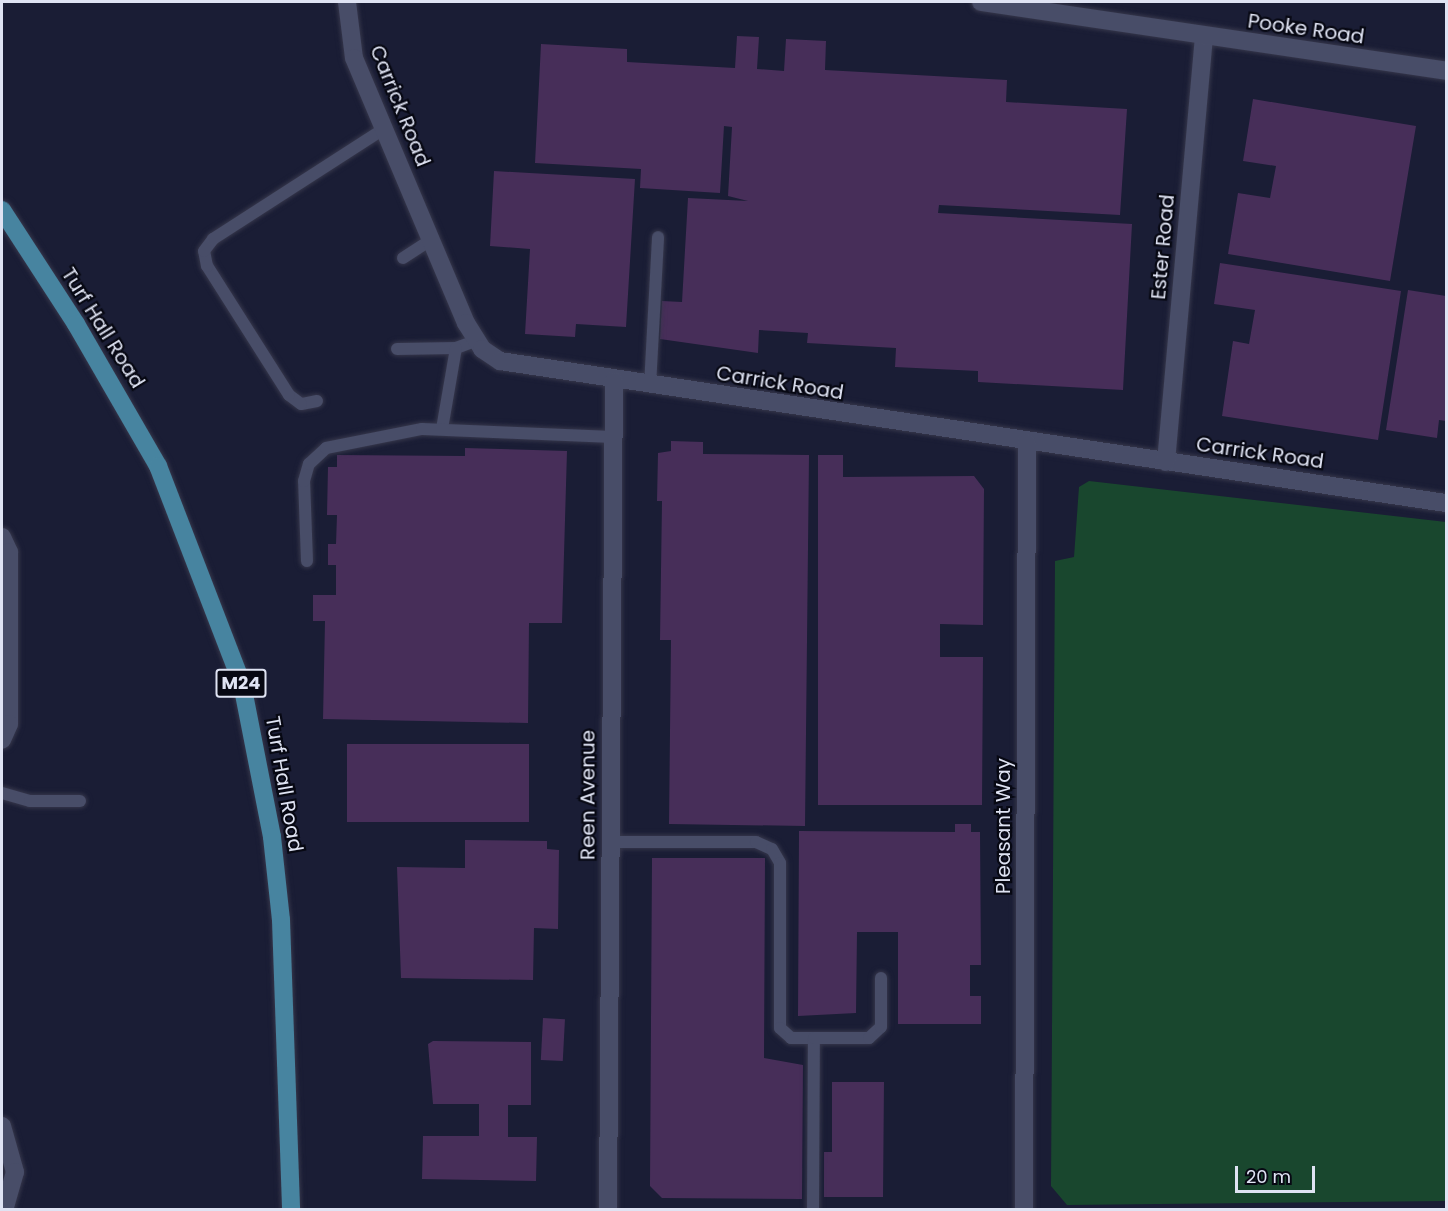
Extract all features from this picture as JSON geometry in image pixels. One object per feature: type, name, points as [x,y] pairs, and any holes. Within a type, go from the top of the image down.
[{"type":"main road","name":"Turf Hall Road","points":[[2,210],[76,324],[158,466],[242,684],[261,766],[279,899],[291,1209]]},
{"type":"street","name":"Carrick Road","points":[[348,2],[354,58],[475,341],[512,365],[1027,443],[1446,503]]},
{"type":"street","name":"Pooke Road","points":[[981,2],[1204,37],[1446,71]]},
{"type":"street","name":"Ester Road","points":[[1166,462],[1204,37]]},
{"type":"street","name":"Reen Avenue","points":[[608,1209],[614,381]]},
{"type":"street","name":"Pleasant Way","points":[[1024,1209],[1027,443]]},
{"type":"street","points":[[2,537],[9,552],[9,724],[2,740]]},
{"type":"street","points":[[2,1126],[15,1172],[4,1209]]},
{"type":"lane","points":[[317,401],[301,404],[289,395],[207,266],[204,251],[213,238],[384,129]]},
{"type":"lane","points":[[650,386],[658,237]]},
{"type":"lane","points":[[403,258],[431,240]]},
{"type":"lane","points":[[397,350],[456,348],[475,341]]},
{"type":"lane","points":[[442,429],[456,348]]},
{"type":"lane","points":[[308,561],[304,482],[319,453],[348,441],[442,429],[613,437]]},
{"type":"lane","points":[[2,792],[30,801],[80,801]]},
{"type":"lane","points":[[610,842],[756,842],[772,849],[780,863],[780,1028],[791,1038],[869,1038],[881,1027],[881,978]]},
{"type":"lane","points":[[813,1209],[814,1038]]},
{"type":"green space","points":[[1089,481],[1446,522],[1446,1201],[1067,1205],[1051,1186],[1055,561],[1074,557],[1079,487]]},
{"type":"building","points":[[737,36],[759,37],[757,69],[784,71],[786,39],[826,41],[825,70],[1007,80],[1006,102],[1127,109],[1120,215],[939,205],[938,213],[1132,224],[1123,390],[978,382],[978,371],[895,367],[896,348],[807,343],[808,333],[759,330],[758,353],[660,339],[662,301],[682,302],[688,198],[748,201],[728,196],[732,127],[724,126],[720,193],[640,188],[641,169],[535,163],[541,44],[627,49],[627,62],[735,68]]},
{"type":"building","points":[[1253,99],[1416,126],[1390,281],[1228,254],[1238,193],[1270,198],[1276,166],[1243,161]]},
{"type":"building","points":[[494,171],[635,179],[626,327],[576,324],[575,337],[525,334],[530,249],[490,246]]},
{"type":"building","points":[[1220,263],[1401,291],[1378,440],[1222,416],[1233,341],[1249,344],[1255,310],[1214,304]]},
{"type":"building","points":[[1408,290],[1446,296],[1446,421],[1439,420],[1437,438],[1386,430]]},
{"type":"building","points":[[671,441],[703,442],[703,454],[809,455],[805,826],[669,824],[671,640],[660,640],[662,501],[657,501],[658,453],[671,451]]},
{"type":"building","points":[[465,448],[567,451],[562,623],[529,623],[528,723],[323,719],[325,621],[313,621],[313,595],[336,595],[336,565],[328,565],[328,544],[336,544],[337,515],[327,515],[328,467],[337,467],[337,455],[465,456]]},
{"type":"building","points":[[818,455],[843,455],[843,477],[974,476],[984,489],[983,625],[940,624],[940,657],[983,657],[982,805],[818,805]]},
{"type":"building","points":[[347,744],[529,744],[529,822],[347,822]]},
{"type":"building","points":[[955,824],[971,824],[971,832],[980,832],[981,965],[970,965],[970,996],[981,996],[981,1024],[898,1024],[898,932],[857,932],[856,1013],[798,1016],[799,831],[955,832]]},
{"type":"building","points":[[465,840],[547,841],[547,849],[559,850],[558,929],[534,928],[533,980],[401,978],[397,867],[465,868]]},
{"type":"building","points":[[652,858],[765,858],[764,1058],[803,1065],[802,1199],[662,1198],[650,1186]]},
{"type":"building","points":[[543,1018],[565,1019],[563,1061],[541,1060]]},
{"type":"building","points":[[433,1041],[531,1042],[531,1105],[508,1105],[508,1137],[537,1137],[536,1181],[422,1179],[423,1136],[479,1136],[479,1104],[433,1104],[428,1044]]},
{"type":"building","points":[[832,1082],[884,1082],[883,1197],[824,1197],[824,1152],[832,1152]]}]
